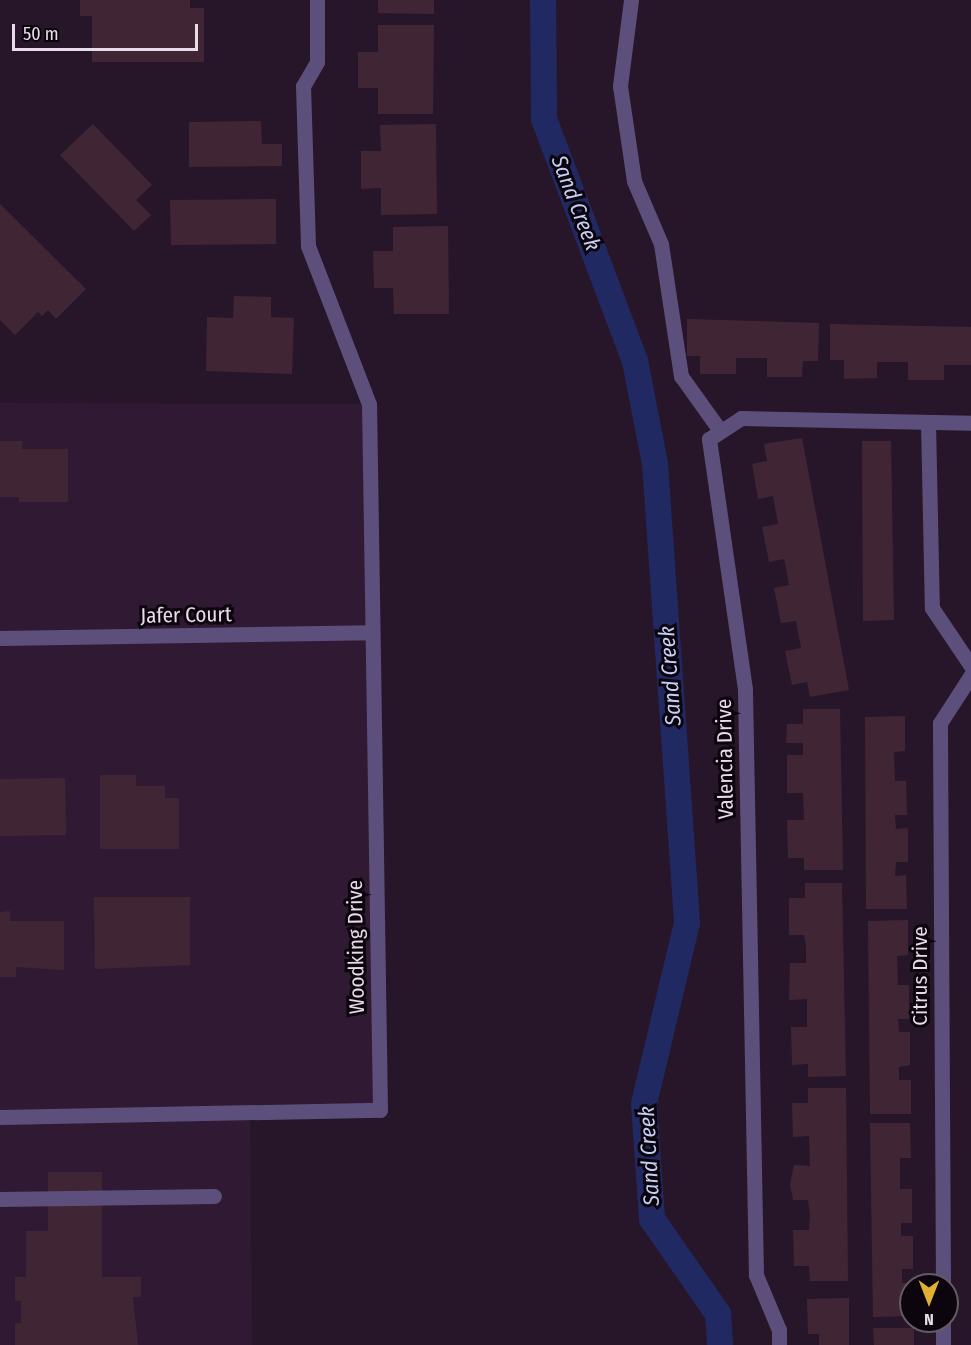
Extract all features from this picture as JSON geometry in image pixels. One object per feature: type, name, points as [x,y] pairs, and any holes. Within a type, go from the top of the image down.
[{"type":"street","name":"Woodking Drive","points":[[0,1117],[380,1110],[369,404],[308,246],[303,86],[317,62],[317,0]]},
{"type":"street","points":[[631,0],[620,86],[634,181],[662,244],[681,376],[719,429],[741,418],[971,423]]},
{"type":"street","points":[[928,422],[932,608],[971,666]]},
{"type":"street","name":"Valencia Drive","points":[[719,429],[709,439],[745,689],[756,1275],[779,1330],[779,1345]]},
{"type":"street","name":"Jafer Court","points":[[0,638],[372,632]]},
{"type":"street","name":"Citrus Drive","points":[[943,1273],[939,723],[971,675]]},
{"type":"street","points":[[0,1199],[214,1196]]},
{"type":"shaded area","points":[[0,403],[369,404],[380,1110],[250,1112],[252,1345],[0,1345]]},
{"type":"building","points":[[80,0],[190,0],[190,8],[204,8],[204,62],[92,62],[92,16],[80,16]]},
{"type":"building","points":[[378,0],[434,0],[434,14],[378,13]]},
{"type":"building","points":[[378,25],[434,25],[433,114],[378,114],[378,88],[358,88],[358,52],[378,52]]},
{"type":"building","points":[[261,121],[262,144],[282,144],[282,166],[189,167],[189,122]]},
{"type":"building","points":[[93,124],[152,185],[136,200],[151,215],[134,231],[60,155]]},
{"type":"building","points":[[436,124],[437,214],[381,215],[381,188],[361,189],[361,151],[381,151],[380,125]]},
{"type":"building","points":[[276,199],[276,244],[171,245],[170,200]]},
{"type":"building","points":[[0,204],[86,289],[56,319],[48,310],[42,316],[38,312],[15,335],[0,320]]},
{"type":"building","points":[[448,226],[449,314],[394,314],[393,288],[374,288],[373,251],[393,251],[393,227]]},
{"type":"building","points":[[234,296],[271,297],[271,317],[294,318],[292,374],[206,371],[207,317],[233,318]]},
{"type":"building","points":[[687,319],[819,323],[818,361],[803,361],[802,377],[767,377],[767,358],[736,358],[736,374],[700,374],[700,356],[687,356]]},
{"type":"building","points":[[830,324],[971,327],[971,365],[944,365],[944,380],[908,380],[908,362],[877,362],[877,378],[844,379],[844,360],[830,360]]},
{"type":"building","points":[[802,438],[849,690],[810,697],[807,682],[792,685],[785,651],[801,648],[796,621],[781,623],[774,588],[789,585],[786,568],[784,559],[769,562],[762,527],[778,524],[773,496],[758,499],[752,464],[767,461],[764,444]]},
{"type":"building","points":[[0,441],[22,441],[22,449],[68,449],[68,502],[19,502],[19,497],[0,497]]},
{"type":"building","points":[[862,441],[891,441],[894,620],[863,621]]},
{"type":"building","points":[[803,709],[840,709],[843,870],[804,870],[804,858],[788,858],[787,820],[804,820],[803,793],[787,793],[787,755],[803,755],[803,743],[786,743],[787,724],[803,724]]},
{"type":"building","points":[[905,716],[905,751],[894,752],[895,781],[906,781],[907,815],[895,815],[896,829],[908,828],[908,862],[896,862],[895,876],[906,875],[907,909],[866,909],[865,717]]},
{"type":"building","points":[[100,775],[136,775],[136,786],[165,786],[165,798],[179,798],[179,849],[100,849]]},
{"type":"building","points":[[65,778],[66,835],[0,836],[0,779]]},
{"type":"building","points":[[805,883],[842,883],[846,1076],[808,1077],[808,1064],[792,1065],[791,1027],[807,1027],[807,999],[789,1000],[790,963],[806,963],[806,947],[804,935],[789,935],[789,898],[805,898]]},
{"type":"building","points":[[94,897],[190,897],[190,965],[95,969]]},
{"type":"building","points":[[10,911],[10,921],[64,921],[64,970],[16,967],[16,977],[0,977],[0,912]]},
{"type":"building","points":[[908,920],[908,955],[897,956],[898,985],[909,985],[909,1019],[898,1019],[899,1032],[910,1032],[910,1065],[899,1067],[899,1080],[911,1080],[911,1114],[870,1114],[868,921]]},
{"type":"building","points":[[808,1088],[846,1088],[848,1281],[810,1281],[809,1266],[794,1266],[793,1230],[809,1230],[810,1215],[808,1200],[793,1200],[790,1184],[794,1165],[810,1166],[809,1136],[793,1137],[792,1103],[808,1103]]},
{"type":"building","points":[[870,1123],[910,1123],[911,1158],[900,1158],[900,1189],[912,1189],[912,1223],[901,1223],[901,1236],[913,1236],[913,1269],[902,1269],[902,1273],[899,1273],[899,1316],[873,1317]]},
{"type":"building","points":[[48,1172],[102,1172],[102,1277],[141,1277],[141,1297],[133,1297],[138,1345],[15,1345],[15,1323],[21,1323],[21,1301],[15,1301],[15,1277],[26,1277],[26,1231],[48,1231]]},
{"type":"building","points":[[849,1298],[849,1345],[819,1345],[819,1334],[808,1334],[807,1299]]},
{"type":"building","points":[[873,1328],[899,1328],[899,1333],[914,1333],[914,1345],[874,1345]]},
{"type":"waterway","name":"Sand Creek","points":[[543,0],[544,119],[635,361],[655,464],[687,923],[644,1104],[652,1219],[718,1314],[720,1345]]}]
